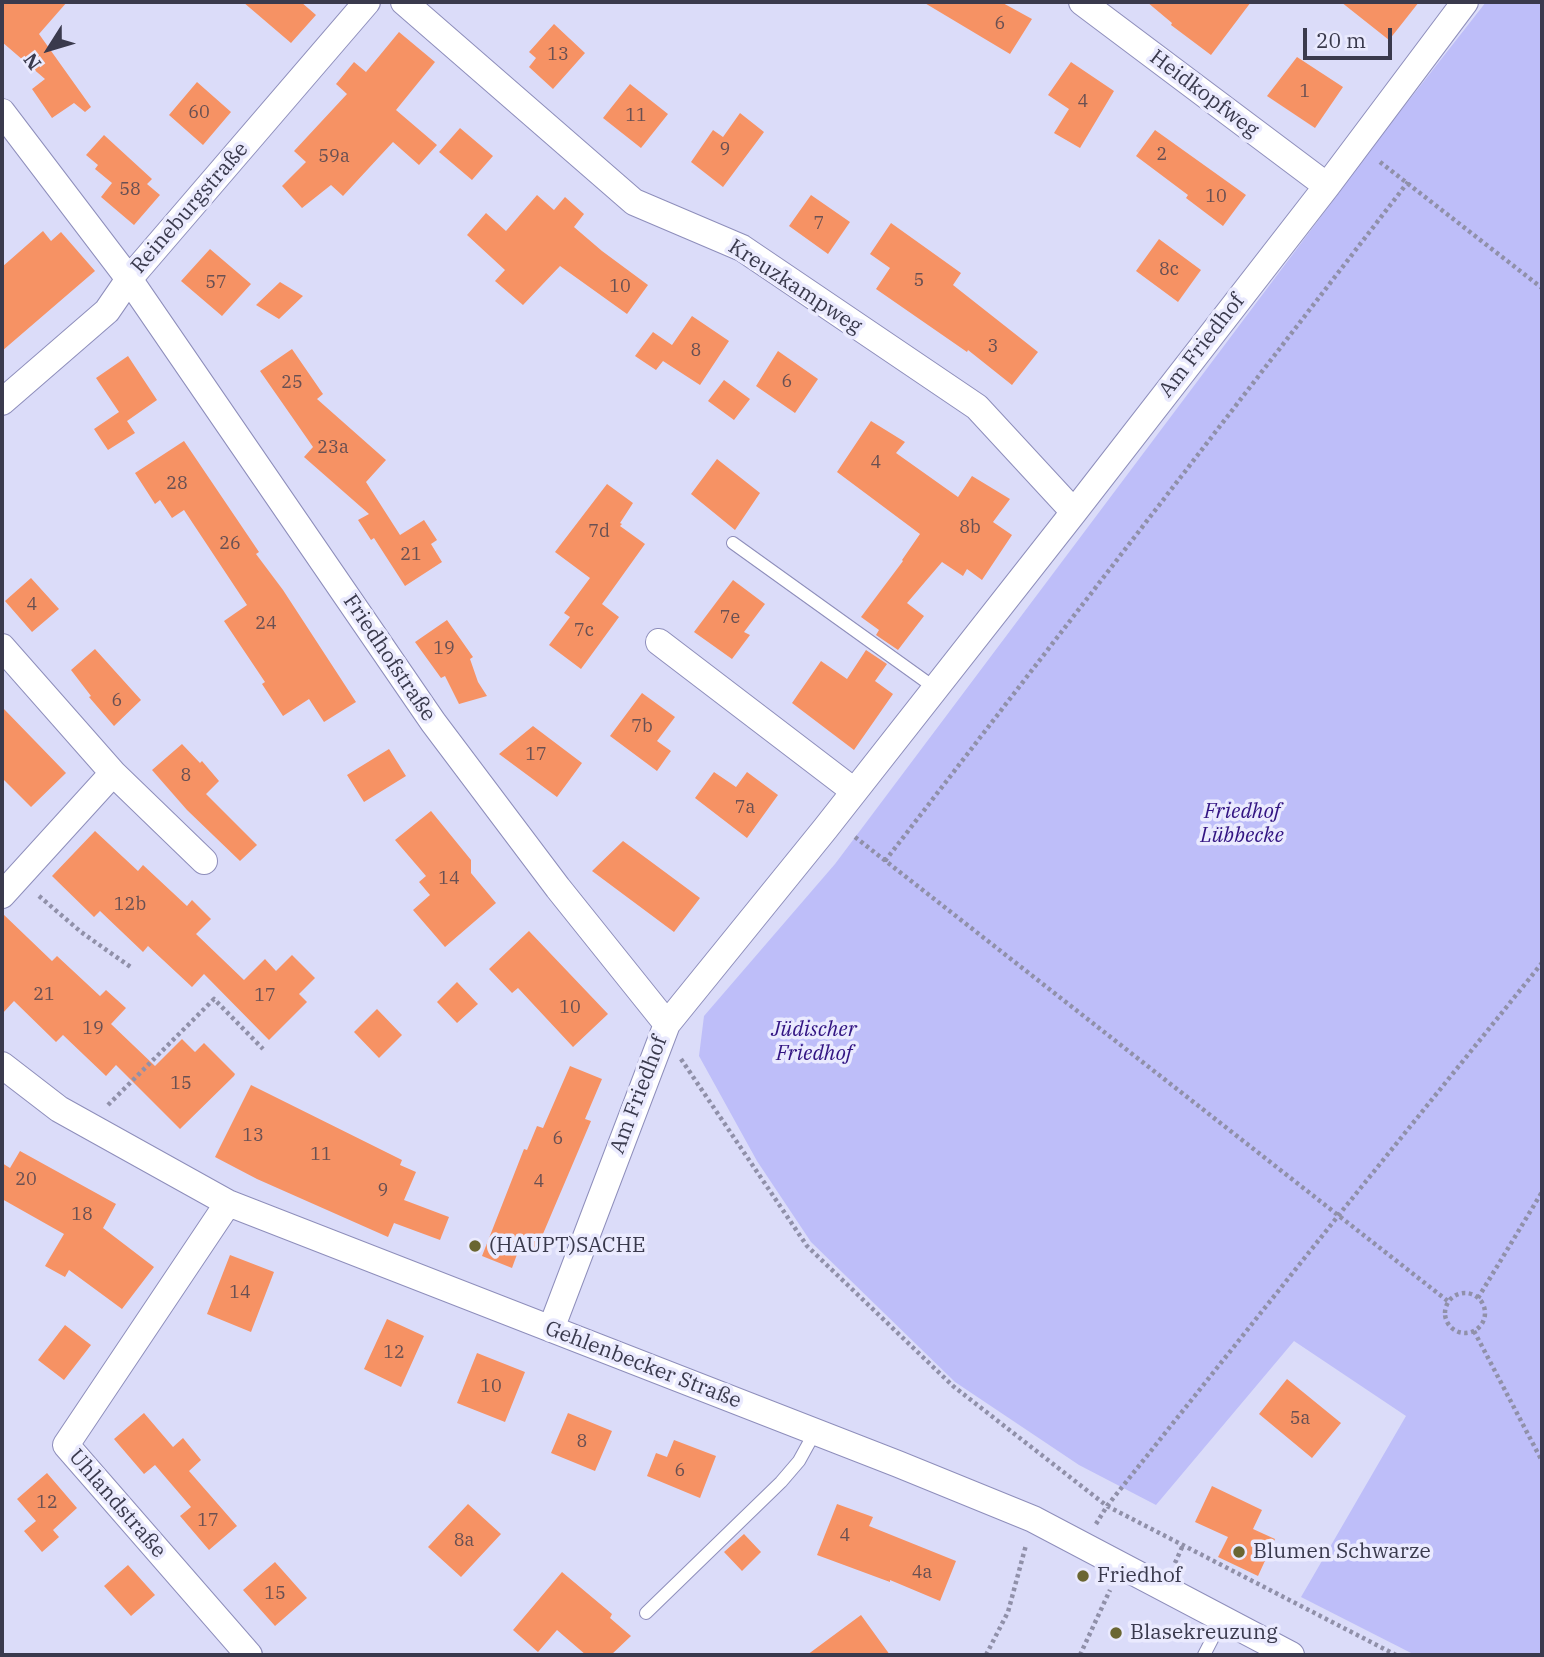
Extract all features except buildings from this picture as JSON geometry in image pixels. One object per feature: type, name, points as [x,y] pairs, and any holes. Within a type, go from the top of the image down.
[{"type":"street","name":"Reineburgstraße","points":[[2,402],[107,311],[129,279],[367,2]]},
{"type":"street","name":"Kreuzkampweg","points":[[404,2],[634,201],[742,248],[977,407],[1074,512]]},
{"type":"street","name":"Heidkopfweg","points":[[1082,2],[1327,186]]},
{"type":"street","name":"Am Friedhof","points":[[551,1329],[665,1028],[1074,512],[1327,186],[1465,2]]},
{"type":"street","name":"Friedhofstraße","points":[[2,112],[129,279],[433,722],[665,1028]]},
{"type":"street","points":[[659,642],[854,791]]},
{"type":"street","points":[[2,647],[113,773],[204,861]]},
{"type":"street","points":[[10,886],[113,773]]},
{"type":"street","name":"Gehlenbecker Straße","points":[[2,1065],[59,1109],[228,1203],[1033,1519],[1291,1655]]},
{"type":"street","name":"Uhlandstraße","points":[[228,1203],[66,1445],[248,1655]]},
{"type":"lane","points":[[733,544],[935,688]]},
{"type":"lane","points":[[646,1613],[786,1476],[799,1461],[815,1432]]},
{"type":"lane","points":[[1204,1655],[1223,1618]]},
{"type":"path","points":[[885,861],[1408,182],[1542,288]]},
{"type":"path","points":[[832,820],[1449,1302]]},
{"type":"path","points":[[10,886],[132,968]]},
{"type":"path","points":[[1107,1506],[1542,963]]},
{"type":"path","points":[[88,1125],[214,999],[263,1049]]},
{"type":"path","points":[[665,1028],[807,1246],[953,1385],[1107,1506],[1396,1655]]},
{"type":"path","points":[[1478,1298],[1542,1192]]},
{"type":"path","points":[[1460,1294],[1473,1295],[1483,1303],[1483,1322],[1474,1331],[1461,1333],[1451,1326],[1446,1314],[1449,1302],[1460,1294]]},
{"type":"path","points":[[1474,1331],[1542,1461]]},
{"type":"path","points":[[986,1655],[1008,1612],[1033,1519]]},
{"type":"path","points":[[1080,1655],[1111,1587]]},
{"type":"green space","name":"Friedhof Lübbecke","points":[[1486,2],[1542,2],[1542,1655],[1415,1655],[1301,1597],[1406,1416],[1294,1341],[1156,1505],[1079,1465],[955,1382],[811,1242],[757,1161],[699,1056],[704,1016],[835,864],[1395,118]]},
{"type":"place","name":"(HAUPT)SACHE","points":[[475,1246]]},
{"type":"place","name":"Blumen Schwarze","points":[[1239,1552]]},
{"type":"place","name":"Friedhof","points":[[1083,1576]]},
{"type":"place","name":"Blasekreuzung","points":[[1116,1633]]},
{"type":"park label","name":"Jüdischer Friedhof","points":[[814,1042]]}]
